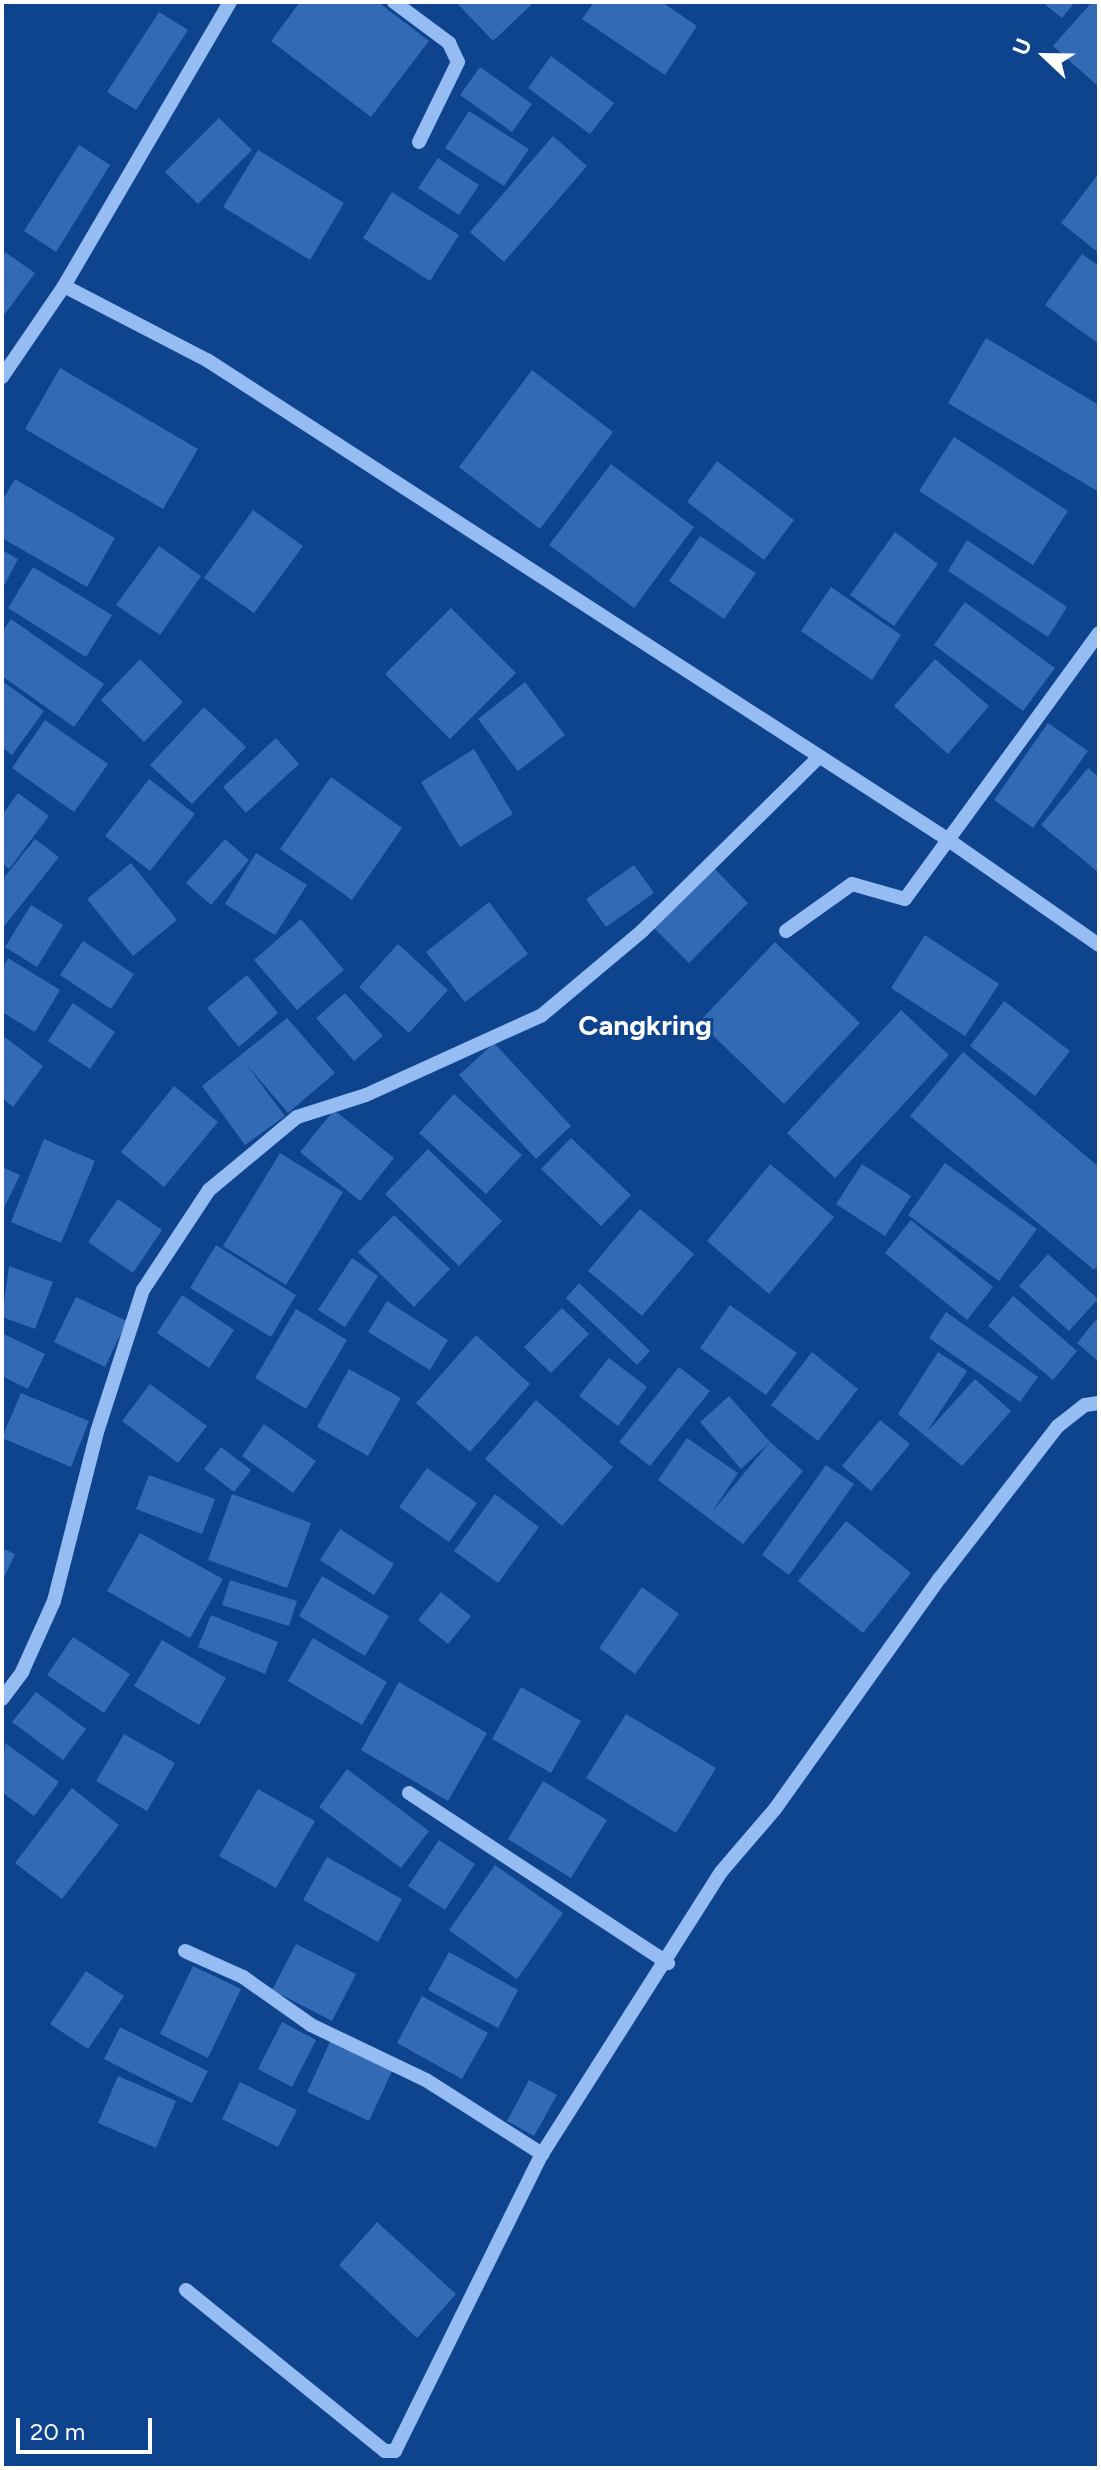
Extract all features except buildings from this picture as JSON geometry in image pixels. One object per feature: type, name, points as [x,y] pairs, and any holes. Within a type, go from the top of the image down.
[{"type":"street","points":[[2,377],[64,286],[230,2]]},
{"type":"street","points":[[394,2],[449,43],[458,62],[419,142]]},
{"type":"street","points":[[64,286],[207,360],[947,839],[1099,945]]},
{"type":"street","points":[[786,931],[852,884],[905,899],[947,839],[1046,714],[1099,633]]},
{"type":"street","points":[[2,1699],[22,1672],[54,1601],[97,1432],[143,1290],[209,1190],[297,1117],[366,1095],[542,1015],[642,931],[818,758]]},
{"type":"street","points":[[186,2290],[385,2451],[395,2451],[542,2154],[668,1963],[721,1872],[775,1809],[949,1566],[1058,1426],[1085,1405],[1099,1403]]},
{"type":"street","points":[[409,1793],[668,1963]]},
{"type":"street","points":[[185,1951],[243,1977],[311,2025],[426,2080],[542,2154]]},
{"type":"district","name":"Cangkring","points":[[645,1025]]}]
